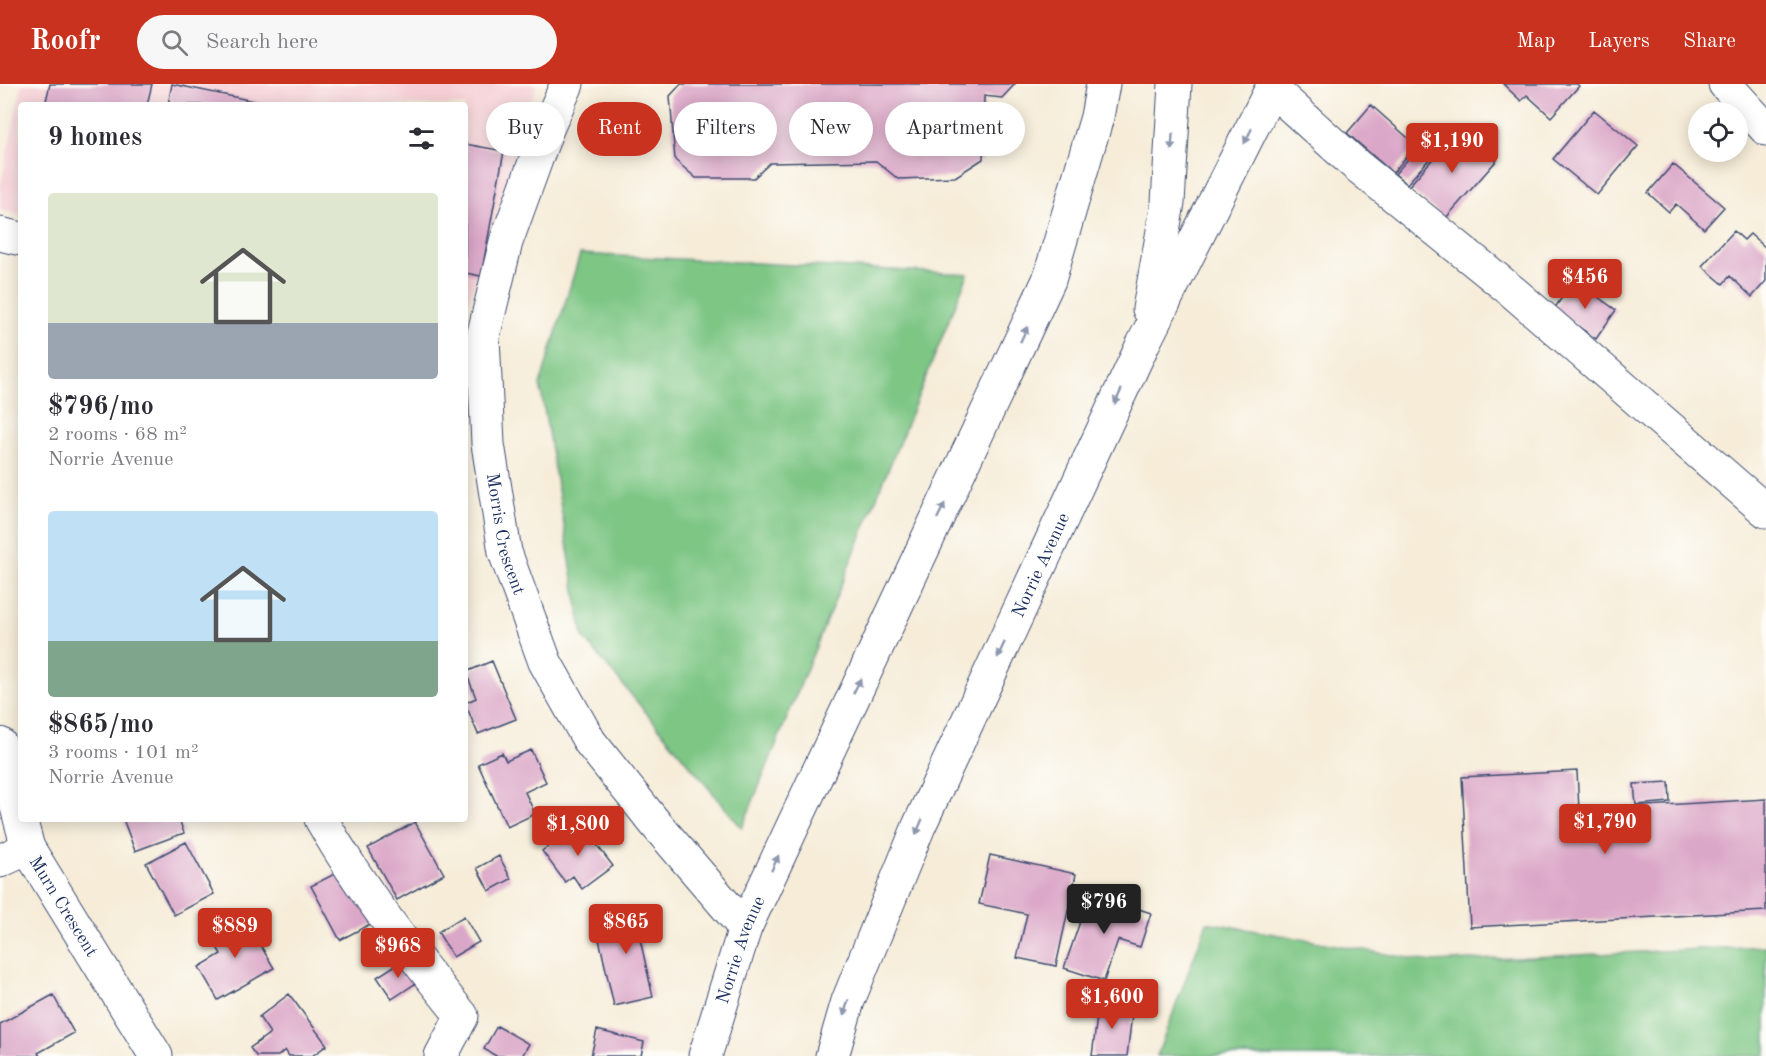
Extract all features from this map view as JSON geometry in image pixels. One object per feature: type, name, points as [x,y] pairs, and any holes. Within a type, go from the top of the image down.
[{"type":"main road","name":"Morris Crescent","points":[[567,84],[547,129],[474,336],[505,552],[545,662],[590,742],[744,928]]},
{"type":"main road","name":"Norrie Avenue","points":[[705,1056],[744,928],[1049,280],[1097,117],[1103,84]]},
{"type":"main road","points":[[1143,344],[1168,202],[1175,84]]},
{"type":"main road","points":[[1725,84],[1766,129]]},
{"type":"main road","name":"Norrie Avenue","points":[[832,1056],[848,1001],[919,825],[1143,344],[1273,86]]},
{"type":"main road","points":[[1273,86],[1356,165],[1513,292],[1766,511]]},
{"type":"main road","points":[[0,234],[18,238]]},
{"type":"main road","name":"Murn Crescent","points":[[0,744],[14,854],[156,1056]]},
{"type":"main road","points":[[323,822],[390,926],[462,1016],[441,1056]]},
{"type":"shaded area","points":[[22,84],[537,84],[531,102],[486,102],[486,156],[514,156],[468,303],[468,102],[18,102]]},
{"type":"shaded area","points":[[18,103],[18,214],[0,210],[0,187]]},
{"type":"green space","points":[[580,254],[968,274],[742,828],[583,637],[540,385]]},
{"type":"green space","points":[[1207,922],[1431,962],[1766,946],[1766,1056],[1157,1056]]},
{"type":"building","points":[[50,84],[152,84],[148,102],[46,102]]},
{"type":"building","points":[[172,84],[258,102],[169,102]]},
{"type":"building","points":[[681,84],[1015,84],[1002,98],[984,96],[984,102],[885,102],[885,156],[983,156],[983,159],[955,177],[898,179],[876,161],[770,163],[754,178],[696,178],[675,160],[675,156],[777,156],[777,102],[674,102],[674,147],[670,96]]},
{"type":"building","points":[[1503,84],[1577,84],[1579,86],[1551,117],[1527,95],[1521,101]]},
{"type":"building","points":[[1371,105],[1416,145],[1393,173],[1347,133]]},
{"type":"building","points":[[1594,110],[1638,146],[1597,195],[1553,159]]},
{"type":"building","points":[[1460,128],[1497,160],[1445,219],[1408,187]]},
{"type":"building","points":[[468,145],[486,148],[486,156],[503,156],[481,276],[468,274]]},
{"type":"building","points":[[1420,145],[1432,156],[1407,184],[1395,174]]},
{"type":"building","points":[[1673,164],[1724,207],[1704,229],[1676,204],[1669,212],[1648,193]]},
{"type":"building","points":[[1734,231],[1744,240],[1750,234],[1766,248],[1766,281],[1752,297],[1730,276],[1723,284],[1702,266]]},
{"type":"building","points":[[1574,280],[1616,310],[1596,339],[1554,309]]},
{"type":"building","points":[[492,661],[516,719],[478,734],[468,710],[468,702],[476,698],[468,671]]},
{"type":"building","points":[[531,750],[546,782],[525,792],[535,814],[507,827],[478,764],[502,753],[506,761]]},
{"type":"building","points":[[1577,771],[1579,810],[1766,799],[1766,911],[1470,927],[1462,777]]},
{"type":"building","points":[[1669,782],[1670,802],[1636,805],[1634,784]]},
{"type":"building","points":[[124,822],[180,822],[184,833],[135,851]]},
{"type":"building","points":[[415,822],[444,874],[397,900],[368,848]]},
{"type":"building","points":[[580,823],[613,866],[582,889],[573,876],[565,882],[542,851]]},
{"type":"building","points":[[186,842],[214,894],[174,915],[146,863]]},
{"type":"building","points":[[990,855],[1076,874],[1056,966],[1017,958],[1027,914],[979,904]]},
{"type":"building","points":[[499,856],[511,879],[489,891],[477,868]]},
{"type":"building","points":[[346,868],[374,922],[340,940],[311,886]]},
{"type":"building","points":[[1090,893],[1151,913],[1140,947],[1118,940],[1104,981],[1064,968]]},
{"type":"building","points":[[648,909],[654,936],[640,939],[653,997],[614,1006],[595,921]]},
{"type":"building","points":[[243,916],[274,968],[218,1000],[199,967],[221,954],[210,936]]},
{"type":"building","points":[[464,916],[479,942],[453,957],[438,932]]},
{"type":"building","points":[[405,959],[419,981],[392,999],[377,977]]},
{"type":"building","points":[[289,994],[327,1045],[312,1056],[289,1056],[285,1050],[278,1056],[256,1056],[250,1048],[270,1033],[259,1017]]},
{"type":"building","points":[[53,995],[74,1033],[38,1053],[40,1056],[0,1056],[0,1024]]},
{"type":"building","points":[[1099,1001],[1133,1006],[1127,1056],[1092,1056]]},
{"type":"building","points":[[497,1026],[529,1044],[522,1056],[496,1056],[484,1049]]},
{"type":"building","points":[[597,1030],[644,1042],[641,1056],[591,1056]]}]
